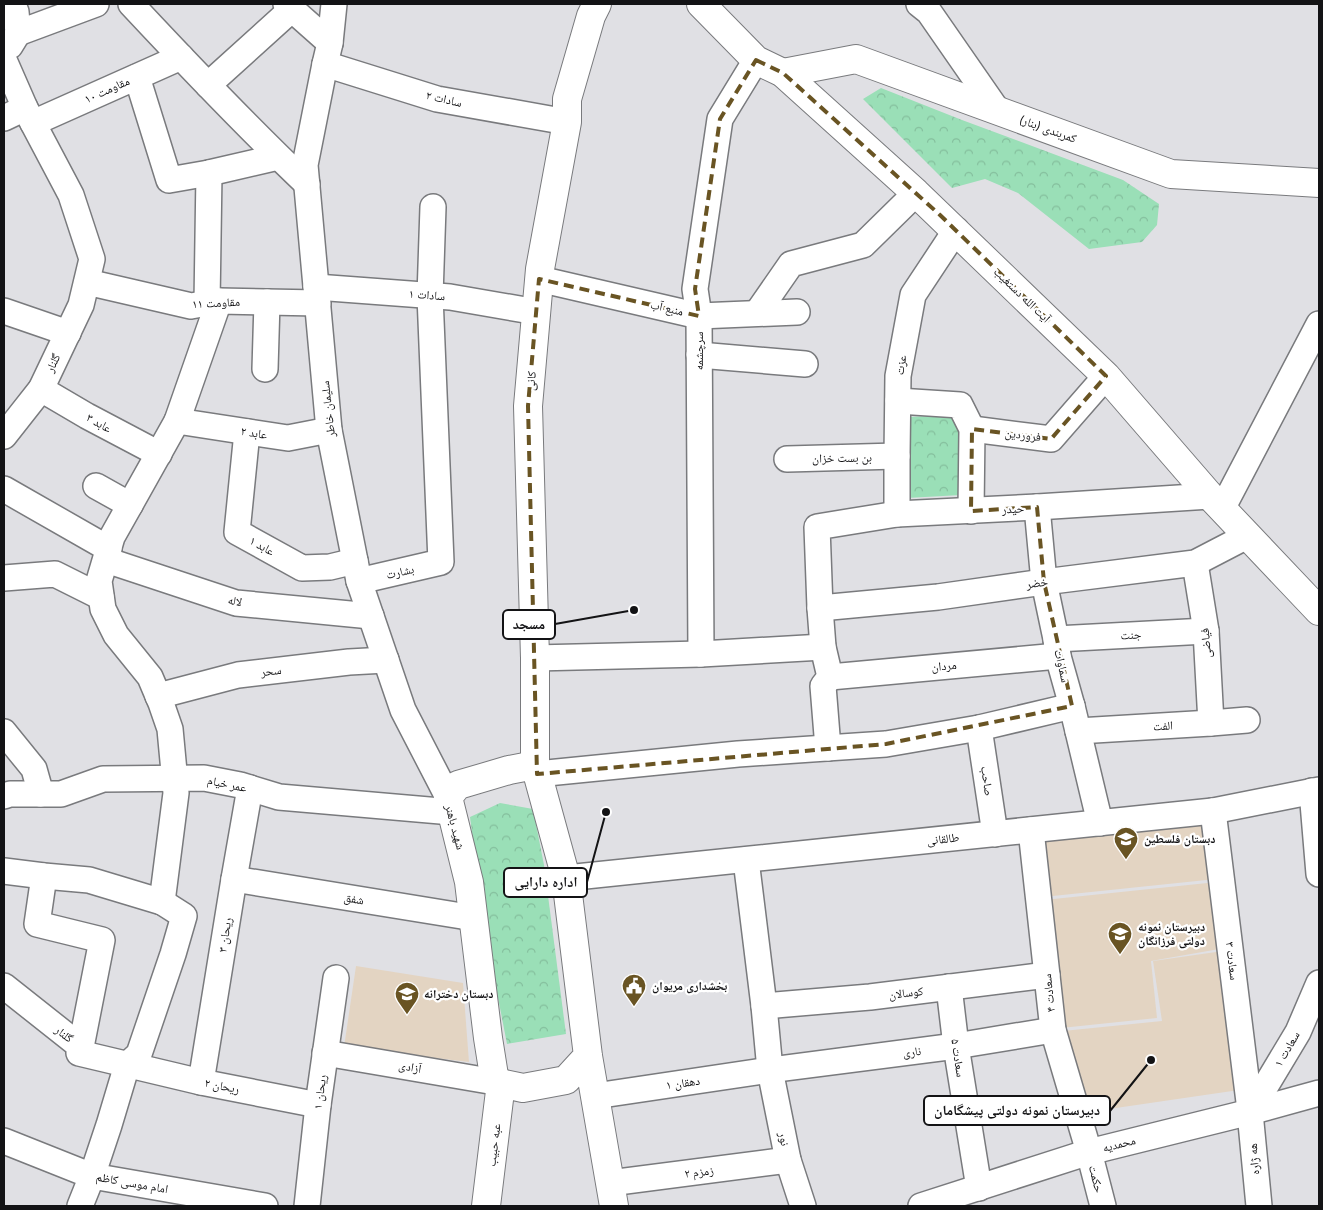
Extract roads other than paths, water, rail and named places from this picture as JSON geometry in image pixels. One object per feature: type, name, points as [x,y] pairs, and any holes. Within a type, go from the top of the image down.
[{"type":"street","points":[[4,59],[18,33],[16,12],[13,4]]},
{"type":"street","points":[[18,33],[96,4]]},
{"type":"street","points":[[131,4],[278,157],[307,184]]},
{"type":"street","name":"سلیمان خاطر","points":[[334,4],[327,53],[305,166],[329,430],[357,571],[371,616],[403,710],[450,804]]},
{"type":"street","name":"کانی","points":[[536,769],[528,406],[540,270],[567,122],[567,99],[591,16],[597,4]]},
{"type":"street","name":"آیت الله دستغیب","points":[[701,4],[756,60],[783,72],[916,193],[1106,376],[1216,502],[1319,611]]},
{"type":"street","points":[[920,4],[929,12],[997,110]]},
{"type":"street","points":[[208,85],[289,6],[327,53]]},
{"type":"street","name":"سادات ۲","points":[[327,53],[437,99],[567,122]]},
{"type":"street","name":"مقاومت ۱۰","points":[[21,116],[137,77],[182,57]]},
{"type":"street","name":"گلنار","points":[[4,59],[21,116],[71,195],[92,259],[81,305],[41,389],[4,436]]},
{"type":"street","name":"کمربندی (بنار)","points":[[783,72],[856,59],[1171,174],[1319,183]]},
{"type":"street","name":"سرچشمه","points":[[701,654],[699,316],[695,289],[720,119],[756,60]]},
{"type":"street","points":[[137,77],[169,180],[278,157]]},
{"type":"street","points":[[162,902],[176,793],[170,730],[150,677],[116,635],[103,609],[100,581],[112,537],[177,421],[213,302],[209,173]]},
{"type":"street","points":[[757,313],[791,264],[863,245],[916,193]]},
{"type":"street","points":[[430,296],[433,206]]},
{"type":"street","name":"عزت","points":[[898,514],[898,376],[913,295],[956,230]]},
{"type":"street","name":"منبع آب","points":[[540,279],[699,316],[798,312]]},
{"type":"street","name":"مقاومت ۱۱","points":[[87,282],[191,306],[213,302],[267,302],[317,295]]},
{"type":"street","name":"سادات ۱","points":[[317,295],[450,297],[537,312]]},
{"type":"street","name":"بشارت","points":[[357,571],[441,562],[430,296]]},
{"type":"street","points":[[265,370],[267,302]]},
{"type":"street","points":[[4,311],[68,333]]},
{"type":"street","points":[[1216,502],[1319,324]]},
{"type":"street","points":[[699,355],[805,364]]},
{"type":"street","name":"فروردین","points":[[972,429],[1051,439],[1106,376]]},
{"type":"street","name":"عابد ۳","points":[[41,389],[159,454]]},
{"type":"street","points":[[898,401],[960,405],[972,429],[971,511]]},
{"type":"street","name":"عابد ۲","points":[[177,421],[288,438],[329,430]]},
{"type":"street","name":"عابد ۱","points":[[247,432],[237,532],[302,568],[330,567],[357,571]]},
{"type":"street","name":"بن بست خزان","points":[[787,459],[897,456]]},
{"type":"street","points":[[96,486],[130,505]]},
{"type":"street","name":"لاله","points":[[4,489],[107,554],[236,603],[371,616]]},
{"type":"street","name":"حیدر","points":[[820,608],[817,527],[898,514],[1037,507],[1216,502]]},
{"type":"street","name":"سماوات","points":[[1037,507],[1044,582],[1057,647],[1100,823]]},
{"type":"street","name":"خضر","points":[[820,608],[938,597],[1195,563],[1247,536]]},
{"type":"street","name":"فیاضی","points":[[1195,563],[1206,630],[1211,724]]},
{"type":"street","points":[[4,578],[55,574],[101,597]]},
{"type":"street","points":[[820,608],[823,647],[830,677],[823,686],[828,748]]},
{"type":"street","name":"جنت","points":[[1057,647],[1206,630]]},
{"type":"street","points":[[535,658],[701,654],[823,647]]},
{"type":"street","name":"مردان","points":[[830,677],[1057,647]]},
{"type":"street","name":"سحر","points":[[158,696],[238,675],[349,662],[386,660]]},
{"type":"street","points":[[612,1195],[588,1056],[566,878],[536,769],[886,744],[979,728],[1072,706]]},
{"type":"street","name":"الفت","points":[[1078,731],[1211,724],[1247,720]]},
{"type":"street","name":"صاحب","points":[[979,728],[994,834]]},
{"type":"street","points":[[4,732],[34,769],[41,794]]},
{"type":"street","name":"شهید باهنر","points":[[498,1082],[487,1029],[469,882],[450,804],[458,785],[509,770],[536,769]]},
{"type":"street","name":"عمر خیام","points":[[4,796],[10,794],[61,794],[102,780],[204,778],[250,788],[279,797],[450,804]]},
{"type":"street","name":"ریحان ۳","points":[[201,1082],[250,788]]},
{"type":"street","points":[[1316,791],[1319,874]]},
{"type":"street","name":"طالقانی","points":[[566,878],[1213,811],[1316,791]]},
{"type":"street","name":"سعادت ۳","points":[[1213,811],[1250,1112]]},
{"type":"street","name":"سعادت ۴","points":[[1031,830],[1053,1030],[1089,1152]]},
{"type":"street","name":"نور","points":[[746,860],[770,1070],[788,1160],[803,1206]]},
{"type":"street","points":[[4,871],[89,880],[162,902],[184,916],[139,1054],[127,1065],[92,1176],[80,1206]]},
{"type":"street","points":[[44,876],[37,924],[102,940],[81,1047]]},
{"type":"street","name":"شفق","points":[[234,879],[474,918]]},
{"type":"street","name":"کوسالان","points":[[764,1006],[870,997],[1047,975]]},
{"type":"street","name":"ریحان ۱","points":[[307,1206],[318,1105],[336,978]]},
{"type":"street","name":"سعادت ۱","points":[[1250,1112],[1298,1032],[1319,983]]},
{"type":"street","name":"گلنار","points":[[4,986],[81,1047],[79,1054],[127,1065]]},
{"type":"street","name":"سعادت ۵","points":[[949,987],[956,1046],[979,1188]]},
{"type":"street","name":"ناری","points":[[770,1070],[956,1046],[1053,1030]]},
{"type":"street","name":"آزادی","points":[[325,1053],[498,1082]]},
{"type":"street","points":[[498,1082],[523,1088],[566,1080],[588,1056]]},
{"type":"street","name":"ریحان ۲","points":[[127,1065],[318,1105]]},
{"type":"street","name":"دهقان ۱","points":[[595,1096],[770,1070]]},
{"type":"street","name":"عبه حبیب","points":[[486,1206],[498,1082]]},
{"type":"street","name":"محمدیه","points":[[921,1206],[1089,1152],[1319,1093]]},
{"type":"street","name":"هه ژاره","points":[[1250,1112],[1258,1206]]},
{"type":"street","name":"امام موسی کاظم","points":[[4,1142],[92,1176],[265,1206]]},
{"type":"street","name":"حکمت","points":[[1089,1152],[1103,1206]]},
{"type":"street","name":"زمزم ۲","points":[[612,1195],[788,1160]]},
{"type":"place","name":"مسجد","points":[[634,610]]},
{"type":"place","name":"اداره دارایی","points":[[606,812]]},
{"type":"place","name":"دبستان فلسطین","points":[[1126,860]]},
{"type":"place","name":"دبیرستان نمونه دولتی فرزانگان","points":[[1120,955]]},
{"type":"place","name":"بخشداری مریوان","points":[[634,1007]]},
{"type":"place","name":"دبستان دخترانه","points":[[407,1015]]},
{"type":"place","name":"دبیرستان نمونه دولتی پیشگامان","points":[[1151,1060]]}]
